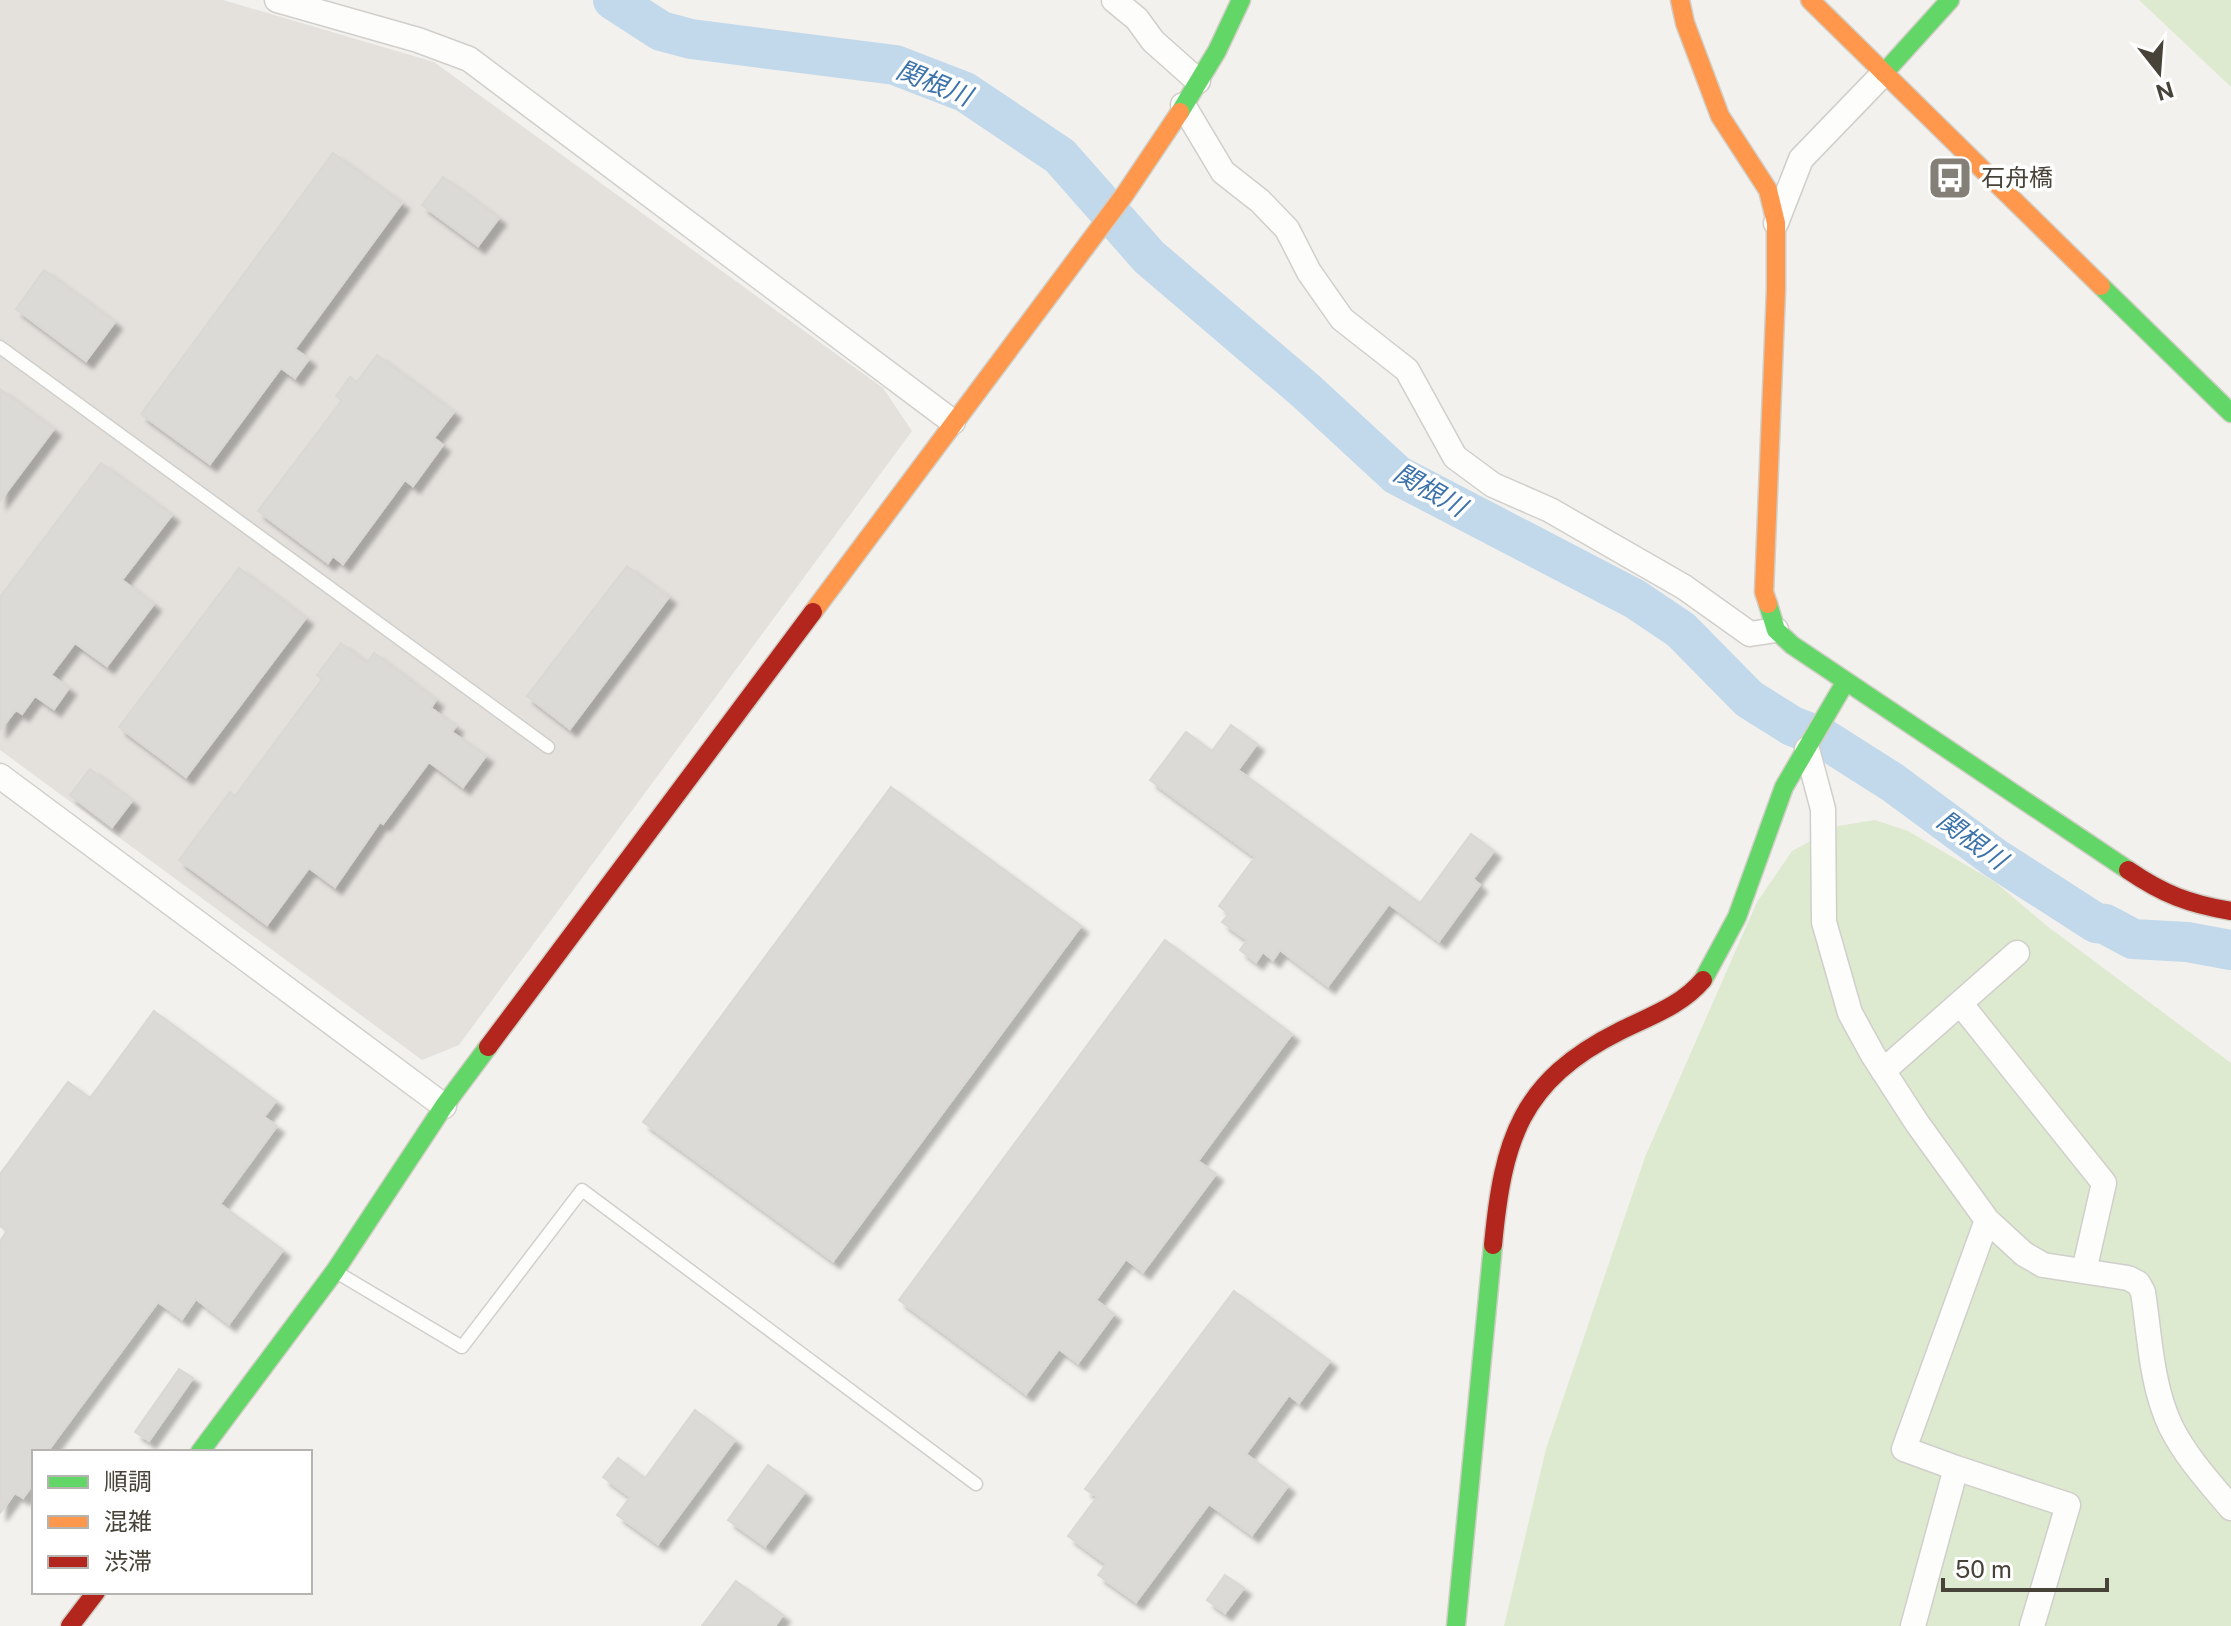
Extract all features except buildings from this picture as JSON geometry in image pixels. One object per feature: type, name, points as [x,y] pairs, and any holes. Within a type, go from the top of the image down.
[{"type":"street","points":[[277,0],[418,40],[469,59],[953,422]]},
{"type":"street","points":[[1114,0],[1137,19],[1153,41],[1198,81]]},
{"type":"street","points":[[201,1450],[335,1271],[444,1106],[1125,194],[1198,81],[1241,0]]},
{"type":"street","points":[[1680,0],[1685,23],[1720,116],[1768,190],[1776,223],[1764,592],[1776,630],[1792,645],[2159,891],[2196,905],[2231,911]]},
{"type":"street","points":[[1810,0],[2231,413]]},
{"type":"street","points":[[1776,223],[1801,159],[1950,0]]},
{"type":"street","points":[[1183,105],[1223,172],[1260,201],[1287,229],[1309,272],[1342,319],[1407,370],[1455,457],[1493,485],[1550,510],[1684,587],[1750,634],[1776,630]]},
{"type":"street","points":[[1456,1626],[1493,1240],[1501,1177],[1511,1138],[1527,1106],[1550,1079],[1587,1050],[1630,1026],[1674,1007],[1701,983],[1721,949],[1753,877],[1778,799],[1846,681]]},
{"type":"street","points":[[1807,749],[1823,809],[1824,922],[1850,1013],[1883,1071],[1987,1220],[2024,1254],[2043,1265],[2128,1278],[2138,1283],[2143,1292],[2154,1377],[2171,1427],[2200,1472],[2231,1508]]},
{"type":"street","points":[[0,776],[444,1106]]},
{"type":"street","points":[[1883,1071],[2017,953]]},
{"type":"street","points":[[1960,1003],[2104,1183],[2084,1271]]},
{"type":"street","points":[[1987,1220],[1904,1449],[2068,1505],[2032,1626]]},
{"type":"street","points":[[1913,1626],[1956,1468]]},
{"type":"street","points":[[70,1626],[94,1594]]},
{"type":"lane","points":[[0,347],[548,747]]},
{"type":"lane","points":[[335,1271],[462,1347],[582,1190],[976,1484]]},
{"type":"shaded area","points":[[0,0],[223,0],[434,62],[883,388],[912,431],[459,1045],[422,1060],[0,750]]},
{"type":"green space","points":[[2139,0],[2231,0],[2231,87]]},
{"type":"green space","points":[[1875,820],[1908,831],[1995,882],[2047,926],[2231,1063],[2231,1626],[1504,1626],[1546,1449],[1645,1157],[1757,902],[1792,851],[1838,826]]},
{"type":"waterway","name":"関根川","points":[[613,0],[661,31],[691,39],[895,65],[965,92],[1060,156],[1149,257],[1306,391],[1397,475],[1635,599],[1681,630],[1749,699],[1792,726],[1821,737],[1892,782],[1995,858],[2096,923],[2105,924],[2133,939],[2187,942],[2231,950]]},
{"type":"traffic: fast","points":[[1180,112],[1217,51],[1241,0]]},
{"type":"traffic: fast","points":[[1884,73],[1950,0]]},
{"type":"traffic: fast","points":[[2101,286],[2231,413]]},
{"type":"traffic: fast","points":[[1768,604],[1776,630],[1792,645],[2128,870]]},
{"type":"traffic: fast","points":[[1703,980],[1737,917],[1784,787],[1846,681]]},
{"type":"traffic: fast","points":[[201,1450],[335,1271],[444,1106],[488,1047]]},
{"type":"traffic: fast","points":[[1456,1626],[1493,1245]]},
{"type":"traffic: slow","points":[[1680,0],[1685,23],[1720,116],[1768,190],[1776,223],[1764,592],[1768,604]]},
{"type":"traffic: slow","points":[[1810,0],[2101,286]]},
{"type":"traffic: slow","points":[[813,612],[1125,194],[1180,112]]},
{"type":"traffic: jam","points":[[488,1047],[813,612]]},
{"type":"traffic: jam","points":[[2128,870],[2177,897],[2231,911]]},
{"type":"traffic: jam","points":[[1493,1245],[1503,1174],[1511,1144],[1523,1117],[1539,1093],[1559,1071],[1586,1050],[1675,1004],[1703,980]]},
{"type":"traffic: jam","points":[[70,1626],[94,1594]]},
{"type":"place","name":"石舟橋","points":[[1950,178]]}]
